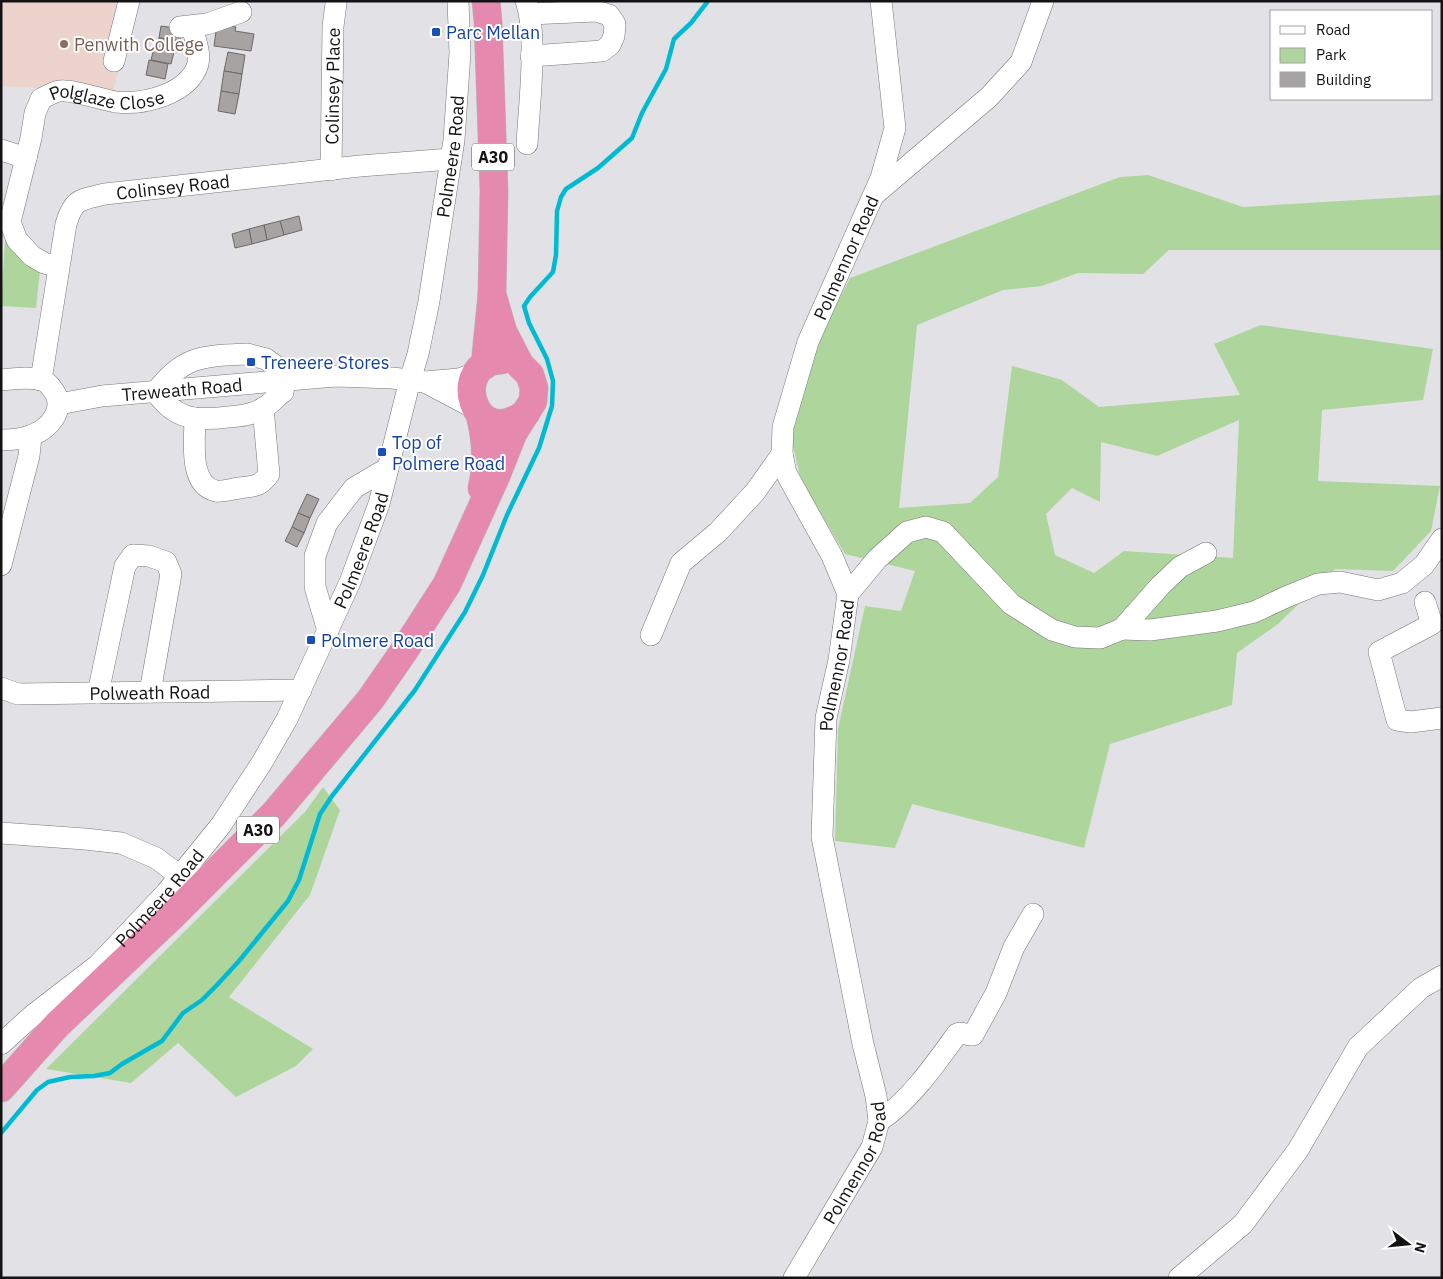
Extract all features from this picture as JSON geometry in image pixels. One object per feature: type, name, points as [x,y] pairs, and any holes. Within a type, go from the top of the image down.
[{"type":"highway","name":"A30","points":[[470,536],[483,484],[486,460],[485,435],[472,400],[471,391],[473,381],[481,369],[492,294],[494,191],[489,30],[486,1]]},
{"type":"highway","name":"A30","points":[[1,1088],[57,1025],[172,916],[274,814],[376,692],[447,584],[470,536],[513,433],[533,401],[534,388],[530,375],[520,365],[503,332],[492,294]]},
{"type":"highway","points":[[481,369],[497,360],[509,360],[520,365]]},
{"type":"highway","points":[[478,412],[491,422],[504,424],[516,421],[526,413]]},
{"type":"street","points":[[114,61],[129,1]]},
{"type":"street","name":"Polmeere Road","points":[[1,1044],[33,1015],[98,965],[180,876],[221,825],[261,764],[287,719],[350,582],[379,504],[388,468],[417,381],[418,354],[429,301],[451,159],[460,53],[458,1]]},
{"type":"street","name":"Polmennor Road","points":[[794,1278],[872,1147],[879,1121],[876,1096],[863,1044],[822,836],[826,718],[839,660],[848,594],[832,556],[786,473],[782,454],[782,426],[808,342],[881,178],[895,128],[881,1]]},
{"type":"street","points":[[873,196],[989,97],[1021,62],[1043,1]]},
{"type":"street","name":"Colinsey Place","points":[[331,170],[333,27],[336,3]]},
{"type":"street","points":[[526,144],[531,56],[528,7],[596,11],[609,15],[614,24],[614,36],[610,45],[602,51],[531,56]]},
{"type":"street","name":"Polglaze Close","points":[[58,267],[44,263],[32,256],[17,240],[10,222],[36,113],[42,99],[60,91],[118,102],[154,100],[173,92],[188,81],[198,63],[198,50],[186,27],[207,24],[241,12]]},
{"type":"street","points":[[1,150],[26,158]]},
{"type":"street","name":"Colinsey Road","points":[[41,380],[66,224],[71,209],[78,200],[105,194],[451,159]]},
{"type":"street","points":[[246,354],[266,359],[286,373],[283,392],[264,408],[250,414],[207,420],[186,417],[174,411],[163,402],[156,392],[184,364],[206,356],[246,354]]},
{"type":"street","name":"Treweath Road","points":[[59,404],[102,396],[336,376],[417,381],[459,379],[481,369]]},
{"type":"street","points":[[1,380],[41,380],[50,386],[57,396],[59,404],[57,413],[41,431],[31,436],[1,440]]},
{"type":"street","name":"Treweath Road","points":[[417,381],[478,412]]},
{"type":"street","points":[[195,418],[195,464],[198,476],[208,488],[217,491],[253,486],[263,483],[269,474],[264,408]]},
{"type":"street","points":[[1,564],[29,456],[31,436]]},
{"type":"street","points":[[651,636],[680,563],[718,532],[755,492],[782,454]]},
{"type":"street","points":[[328,630],[315,587],[315,556],[327,523],[354,488],[388,468]]},
{"type":"street","points":[[848,594],[877,559],[907,532],[926,527],[943,532],[1011,604],[1052,630],[1075,636],[1100,638],[1122,629],[1150,630],[1217,621],[1254,612],[1286,596],[1318,584],[1340,582],[1378,590],[1402,583],[1424,565],[1442,539]]},
{"type":"street","points":[[1122,629],[1160,586],[1180,567],[1206,553]]},
{"type":"street","points":[[98,693],[125,566],[133,555],[149,556],[166,562],[170,574],[150,692]]},
{"type":"street","points":[[1424,602],[1432,624],[1379,652],[1397,720],[1412,722],[1442,718]]},
{"type":"street","name":"Polweath Road","points":[[1,688],[18,694],[301,690]]},
{"type":"street","points":[[1,832],[85,838],[121,843],[156,858],[180,876]]},
{"type":"street","points":[[879,1121],[897,1107],[935,1065],[957,1034],[973,1035],[996,993],[1014,948],[1033,914]]},
{"type":"street","points":[[1179,1278],[1242,1224],[1298,1150],[1358,1047],[1421,988],[1442,976]]},
{"type":"shaded area","name":"Penwith College","points":[[1,1],[137,1],[113,92],[1,86]]},
{"type":"green space","points":[[1148,175],[1243,207],[1442,195],[1442,250],[1169,250],[1143,274],[1078,273],[1042,286],[1003,290],[917,325],[899,508],[970,503],[998,477],[1012,366],[1062,380],[1099,407],[1240,395],[1214,344],[1261,325],[1433,349],[1423,400],[1322,410],[1318,481],[1440,486],[1431,531],[1393,571],[1335,569],[1278,624],[1237,653],[1232,705],[1110,744],[1084,848],[912,804],[895,848],[835,841],[838,729],[865,606],[901,611],[915,571],[845,554],[801,480],[791,438],[816,345],[850,278],[1120,177]],"holes":[[[1239,420],[1233,558],[1124,551],[1094,573],[1055,555],[1046,514],[1072,488],[1100,502],[1101,442],[1157,456]]]},
{"type":"green space","points":[[5,240],[40,270],[36,308],[1,306]]},
{"type":"green space","points":[[323,787],[340,810],[310,895],[229,997],[313,1049],[296,1066],[236,1097],[178,1043],[131,1083],[46,1069],[305,812]]},
{"type":"building","points":[[217,24],[236,27],[235,31],[254,34],[251,51],[214,46]]},
{"type":"building","points":[[161,26],[182,29],[180,41],[159,38]]},
{"type":"building","points":[[159,38],[180,41],[178,52],[157,49]]},
{"type":"building","points":[[154,48],[174,52],[171,64],[151,60]]},
{"type":"building","points":[[228,52],[245,55],[242,74],[224,71]]},
{"type":"building","points":[[149,60],[168,64],[165,79],[146,75]]},
{"type":"building","points":[[224,71],[242,74],[239,94],[221,91]]},
{"type":"building","points":[[221,91],[239,94],[235,114],[218,111]]},
{"type":"building","points":[[299,216],[302,230],[284,235],[280,221]]},
{"type":"building","points":[[280,221],[284,235],[267,240],[264,225]]},
{"type":"building","points":[[264,225],[267,240],[252,244],[249,229]]},
{"type":"building","points":[[249,229],[252,244],[235,248],[232,234]]},
{"type":"building","points":[[307,494],[319,499],[310,518],[298,513]]},
{"type":"building","points":[[298,513],[310,518],[304,533],[292,527]]},
{"type":"building","points":[[292,527],[304,533],[297,547],[285,541]]},
{"type":"waterway","points":[[1,1133],[37,1090],[48,1082],[70,1077],[110,1073],[162,1041],[183,1013],[202,1000],[239,961],[288,901],[299,880],[320,814],[415,690],[465,612],[483,575],[507,515],[539,448],[552,406],[553,381],[547,359],[529,323],[524,306],[553,272],[556,255],[557,211],[561,197],[566,189],[598,168],[632,138],[642,113],[666,69],[674,39],[691,23],[708,1]]},
{"type":"place","name":"Parc Mellan","points":[[436,32]]},
{"type":"place","name":"Penwith College","points":[[64,44]]},
{"type":"place","name":"Treneere Stores","points":[[251,362]]},
{"type":"place","name":"Top of Polmere Road","points":[[382,452]]},
{"type":"place","name":"Polmere Road","points":[[311,640]]}]
